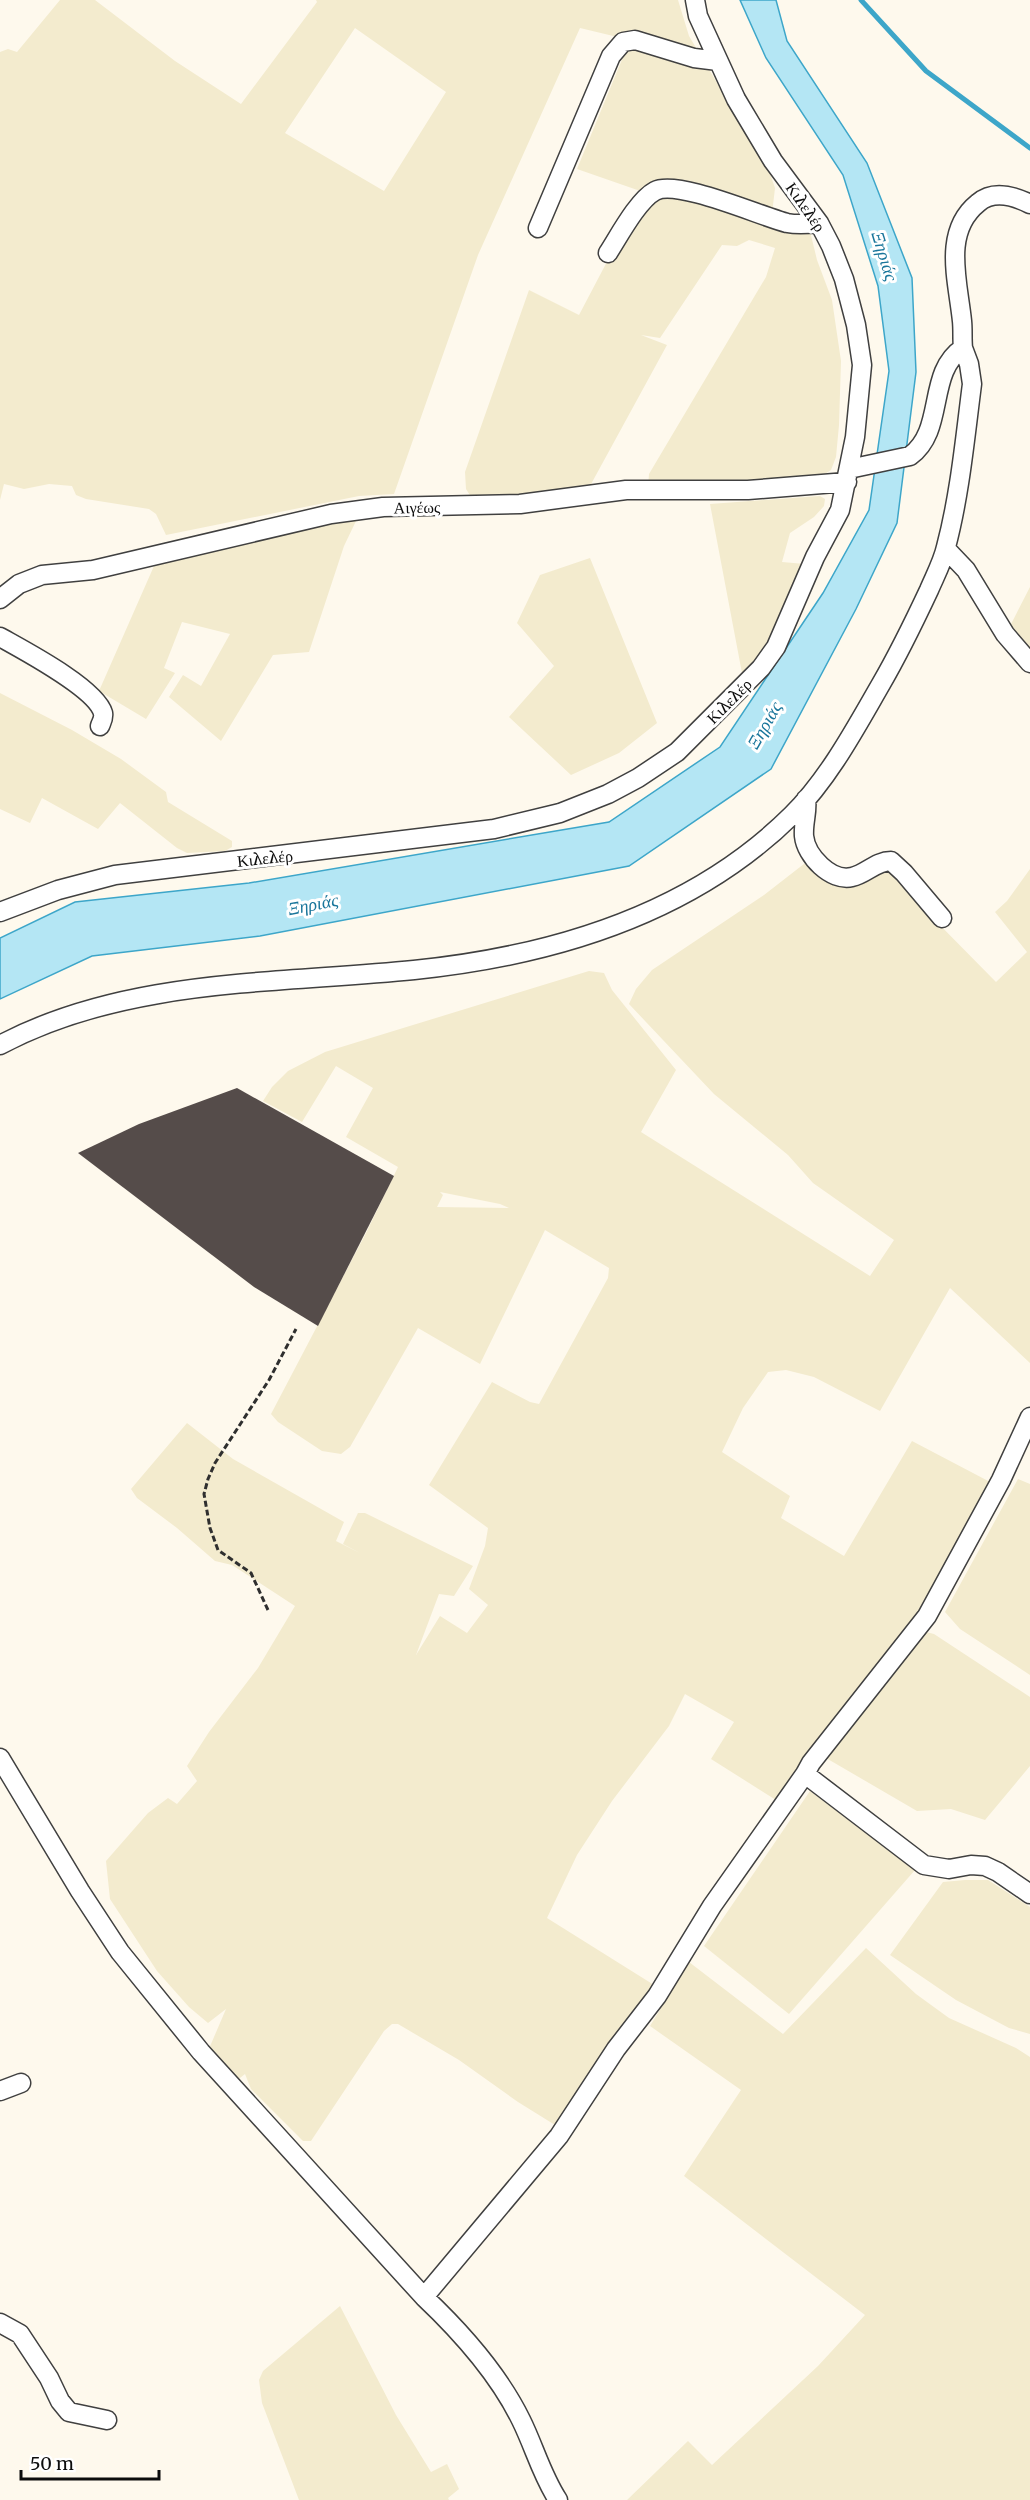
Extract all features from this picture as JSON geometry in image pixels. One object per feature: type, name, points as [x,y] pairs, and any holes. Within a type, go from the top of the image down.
[{"type":"street","name":"Κιλελέρ","points":[[0,912],[37,897],[98,879],[142,871],[494,829],[543,819],[608,794],[638,778],[677,752],[761,668],[777,648],[815,557],[840,510],[859,405],[862,365],[856,325],[844,279],[819,223],[773,161],[736,99],[698,16],[695,0]]},
{"type":"street","points":[[538,228],[611,56],[623,42],[635,40],[694,58],[718,61]]},
{"type":"street","points":[[608,253],[643,201],[655,191],[669,187],[788,223],[819,223]]},
{"type":"street","points":[[0,1045],[50,1023],[121,1001],[151,995],[224,986],[416,970],[481,961],[556,945],[616,925],[694,890],[746,856],[792,815],[806,799],[855,730],[903,647],[950,553],[972,384],[969,364],[963,348],[962,323],[954,272],[959,226],[970,210],[988,197],[1007,196],[1030,204]]},
{"type":"street","name":"Αιγέως","points":[[0,599],[19,584],[42,575],[93,570],[361,509],[520,504],[626,490],[748,490],[848,475],[910,456],[916,452],[930,427],[946,366],[952,356],[963,348]]},
{"type":"street","points":[[950,553],[976,583],[1005,634],[1030,663]]},
{"type":"street","points":[[0,637],[76,682],[98,702],[104,718],[100,726]]},
{"type":"street","points":[[806,799],[804,839],[808,850],[818,862],[830,872],[846,878],[885,861],[891,861],[942,918]]},
{"type":"street","points":[[424,2296],[559,2136],[616,2049],[661,1989],[712,1906],[811,1763],[931,1611],[970,1539],[1023,1451],[1030,1417]]},
{"type":"street","points":[[0,1758],[80,1891],[120,1952],[201,2052],[462,2336],[504,2390],[521,2420],[558,2500]]},
{"type":"street","points":[[805,1774],[924,1865],[949,1869],[971,1865],[985,1866],[1030,1894]]},
{"type":"street","points":[[0,2091],[21,2083]]},
{"type":"street","points":[[0,2323],[20,2334],[69,2412],[107,2420]]},
{"type":"path","points":[[268,1610],[251,1573],[218,1550],[210,1528],[204,1494],[215,1464],[269,1380],[296,1329]]},
{"type":"shaded area","points":[[60,0],[95,0],[175,61],[241,104],[317,2],[316,0],[678,0],[689,36],[768,168],[775,188],[772,214],[646,193],[577,169],[630,40],[580,28],[478,255],[394,494],[359,496],[166,535],[156,514],[149,509],[86,499],[76,495],[72,486],[49,484],[24,489],[4,484],[0,500],[0,52],[8,49],[17,52]],"holes":[[[355,28],[446,92],[384,191],[285,133]]]},
{"type":"shaded area","points":[[673,195],[810,231],[817,260],[832,300],[841,361],[839,425],[836,457],[831,470],[816,480],[648,487],[649,474],[766,277],[775,248],[749,240],[737,246],[722,245],[660,338],[641,335],[667,345],[590,486],[579,491],[473,500],[466,489],[465,472],[529,290],[579,315],[610,256],[650,207],[663,196]]},
{"type":"shaded area","points":[[820,496],[825,499],[824,506],[814,517],[790,533],[782,562],[805,564],[778,629],[753,664],[742,673],[710,504]]},
{"type":"shaded area","points":[[351,519],[356,521],[344,546],[309,652],[273,655],[221,741],[169,697],[183,675],[201,686],[230,634],[182,622],[164,668],[175,673],[146,719],[99,691],[154,566],[175,557],[324,520]]},
{"type":"shaded area","points":[[590,558],[657,723],[619,753],[571,775],[509,717],[554,666],[517,623],[540,575]]},
{"type":"shaded area","points":[[1030,587],[1030,654],[1009,628]]},
{"type":"shaded area","points":[[0,693],[72,730],[121,759],[166,792],[168,802],[232,841],[232,847],[225,851],[187,853],[177,848],[120,803],[98,829],[42,798],[30,823],[0,809]]},
{"type":"shaded area","points":[[809,860],[835,883],[846,888],[885,869],[894,871],[927,912],[996,982],[1027,952],[995,912],[1007,901],[1030,869],[1030,1363],[950,1288],[880,1411],[814,1377],[786,1370],[768,1372],[743,1408],[722,1452],[790,1496],[781,1518],[844,1556],[912,1441],[992,1483],[923,1611],[776,1800],[711,1759],[734,1722],[685,1694],[669,1726],[612,1801],[577,1855],[547,1918],[654,1985],[563,2120],[555,2125],[459,2060],[398,2024],[392,2024],[384,2031],[311,2141],[303,2141],[251,2089],[245,2074],[235,2082],[208,2051],[226,2009],[208,2023],[189,2007],[157,1971],[110,1899],[106,1861],[148,1813],[168,1798],[177,1804],[197,1781],[187,1766],[209,1732],[258,1668],[295,1606],[232,1565],[215,1561],[137,1498],[131,1489],[187,1423],[233,1459],[344,1522],[336,1541],[360,1553],[343,1544],[358,1513],[365,1513],[473,1566],[454,1596],[439,1594],[416,1655],[440,1616],[467,1633],[488,1605],[469,1589],[485,1546],[488,1528],[429,1485],[492,1382],[530,1402],[539,1404],[608,1278],[609,1268],[545,1230],[480,1364],[418,1328],[350,1447],[341,1454],[322,1451],[278,1422],[271,1414],[398,1167],[346,1137],[373,1088],[336,1066],[302,1122],[263,1101],[272,1087],[288,1071],[325,1052],[589,971],[604,973],[612,990],[676,1070],[641,1132],[870,1276],[894,1240],[813,1183],[788,1155],[714,1094],[629,1004],[636,989],[652,970],[764,895]],"holes":[[[440,1192],[500,1204],[509,1208],[437,1207],[443,1195]]]},
{"type":"shaded area","points":[[1018,1479],[1030,1484],[1030,1675],[960,1629],[945,1612]]},
{"type":"shaded area","points":[[926,1632],[934,1634],[1030,1697],[1030,1766],[985,1820],[951,1809],[917,1811],[826,1758]]},
{"type":"shaded area","points":[[810,1791],[915,1870],[789,2014],[704,1946]]},
{"type":"shaded area","points":[[988,1880],[1030,1907],[1030,2034],[1009,2028],[956,2000],[890,1955],[943,1882]]},
{"type":"shaded area","points":[[866,1948],[916,1994],[949,2018],[1016,2048],[1030,2057],[1030,2500],[627,2500],[688,2441],[712,2465],[818,2366],[865,2315],[684,2176],[741,2090],[650,2026],[689,1962],[783,2034]]},
{"type":"shaded area","points":[[340,2306],[396,2415],[431,2472],[447,2464],[459,2489],[448,2498],[449,2500],[299,2500],[262,2403],[259,2380],[263,2371]]},
{"type":"water","name":"Ξηριάς","points":[[740,0],[776,0],[787,41],[867,163],[912,278],[916,372],[897,523],[856,609],[771,769],[629,866],[260,936],[92,956],[0,999],[0,938],[75,902],[249,883],[609,822],[720,747],[823,593],[869,510],[889,371],[878,286],[843,175],[766,58]]},
{"type":"building","points":[[237,1088],[394,1176],[318,1326],[254,1287],[78,1153],[139,1124]]},
{"type":"waterway","points":[[861,0],[926,71],[1030,148]]}]
